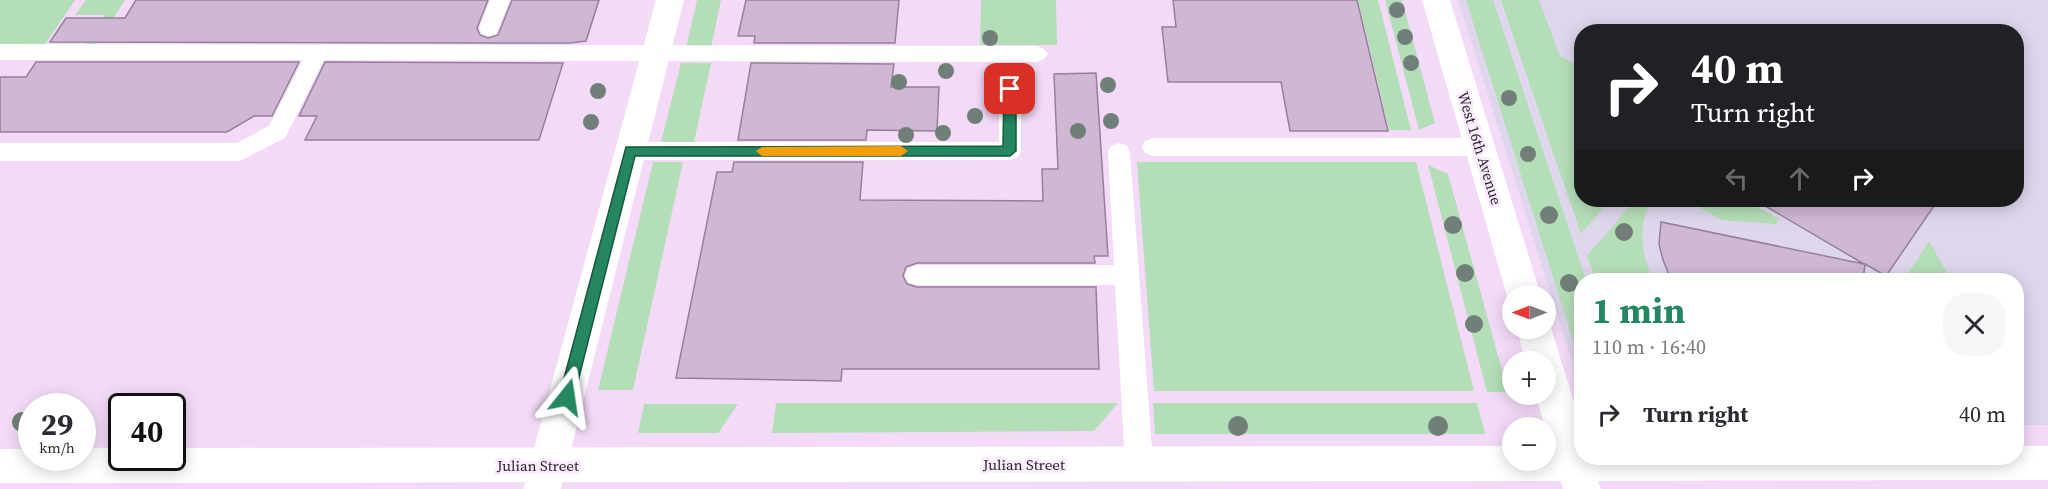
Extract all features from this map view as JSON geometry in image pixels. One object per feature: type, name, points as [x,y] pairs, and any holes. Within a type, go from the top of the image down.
[{"type":"street","points":[[545,477],[670,0]]},
{"type":"street","name":"West 16th Avenue","points":[[1436,0],[1521,285]]},
{"type":"street","points":[[1556,403],[1574,463]]},
{"type":"street","name":"Julian Street","points":[[2024,464],[2048,463]]},
{"type":"street","name":"Julian Street","points":[[0,466],[545,477],[1139,464],[1578,476],[1976,465]]},
{"type":"lane","points":[[489,29],[500,0]]},
{"type":"lane","points":[[0,52],[1038,54]]},
{"type":"lane","points":[[0,152],[240,153],[277,132],[318,52]]},
{"type":"lane","points":[[630,151],[1010,151],[1010,89]]},
{"type":"lane","points":[[1153,147],[1480,147]]},
{"type":"lane","points":[[1119,153],[1139,464]]},
{"type":"lane","points":[[917,275],[1127,275]]},
{"type":"shaded area","points":[[1458,0],[2048,0],[2048,425],[2024,425],[2024,273],[1574,273],[1574,368],[1556,311],[1556,285],[1548,285]]},
{"type":"green space","points":[[0,0],[75,0],[44,46],[0,47]]},
{"type":"green space","points":[[86,0],[125,0],[96,45],[86,45],[105,15],[75,15]]},
{"type":"green space","points":[[697,0],[721,0],[711,48],[686,48]]},
{"type":"green space","points":[[981,0],[1056,0],[1057,45],[980,45]]},
{"type":"green space","points":[[1358,0],[1378,0],[1411,130],[1389,130]]},
{"type":"green space","points":[[1385,0],[1402,0],[1435,123],[1419,130]]},
{"type":"green space","points":[[1466,0],[1493,0],[1584,273],[1574,273],[1574,344]]},
{"type":"green space","points":[[1501,0],[1539,0],[1560,56],[1574,64],[1574,207],[1604,207],[1581,234]]},
{"type":"green space","points":[[681,63],[711,63],[694,142],[661,142]]},
{"type":"green space","points":[[653,162],[683,162],[633,390],[598,390]]},
{"type":"green space","points":[[1137,162],[1416,162],[1474,391],[1154,391]]},
{"type":"green space","points":[[1428,165],[1448,174],[1502,370],[1502,392],[1487,392]]},
{"type":"green space","points":[[1629,207],[1648,207],[1644,220],[1642,240],[1651,273],[1593,273],[1587,256]]},
{"type":"green space","points":[[1699,207],[1758,207],[1779,219],[1776,224],[1721,220]]},
{"type":"green space","points":[[1929,241],[1947,273],[1908,273]]},
{"type":"green space","points":[[776,403],[1118,403],[1094,431],[772,433]]},
{"type":"green space","points":[[1153,403],[1477,403],[1485,434],[1155,434]]},
{"type":"green space","points":[[644,404],[738,404],[718,433],[638,433]]},
{"type":"building","points":[[136,0],[488,0],[477,28],[480,35],[488,38],[498,35],[512,0],[599,0],[586,41],[570,43],[50,42],[66,18],[125,18]]},
{"type":"building","points":[[746,0],[899,0],[895,43],[754,43],[755,36],[738,36]]},
{"type":"building","points":[[1173,0],[1357,0],[1388,131],[1290,131],[1281,82],[1168,82],[1162,27],[1176,27]]},
{"type":"building","points":[[36,62],[299,62],[272,116],[254,116],[227,132],[0,132],[0,77],[26,77]]},
{"type":"building","points":[[325,62],[563,63],[539,140],[305,140],[317,116],[299,116]]},
{"type":"building","points":[[751,63],[894,64],[891,87],[939,87],[937,131],[867,130],[866,140],[738,140]]},
{"type":"building","points":[[1096,73],[1108,256],[1094,256],[1095,263],[917,263],[906,267],[903,276],[907,284],[917,287],[1096,287],[1099,369],[842,369],[841,381],[676,378],[717,172],[732,172],[734,162],[863,162],[860,200],[1043,201],[1042,169],[1058,169],[1054,74]]},
{"type":"building","points":[[1767,207],[1933,207],[1888,273],[1881,273],[1865,264],[1864,273],[1668,273],[1659,244],[1661,222],[1864,264]]},
{"type":"slow traffic","points":[[762,151],[901,151]]},
{"type":"route","points":[[567,397],[630,151],[1010,151],[1010,89]]}]
